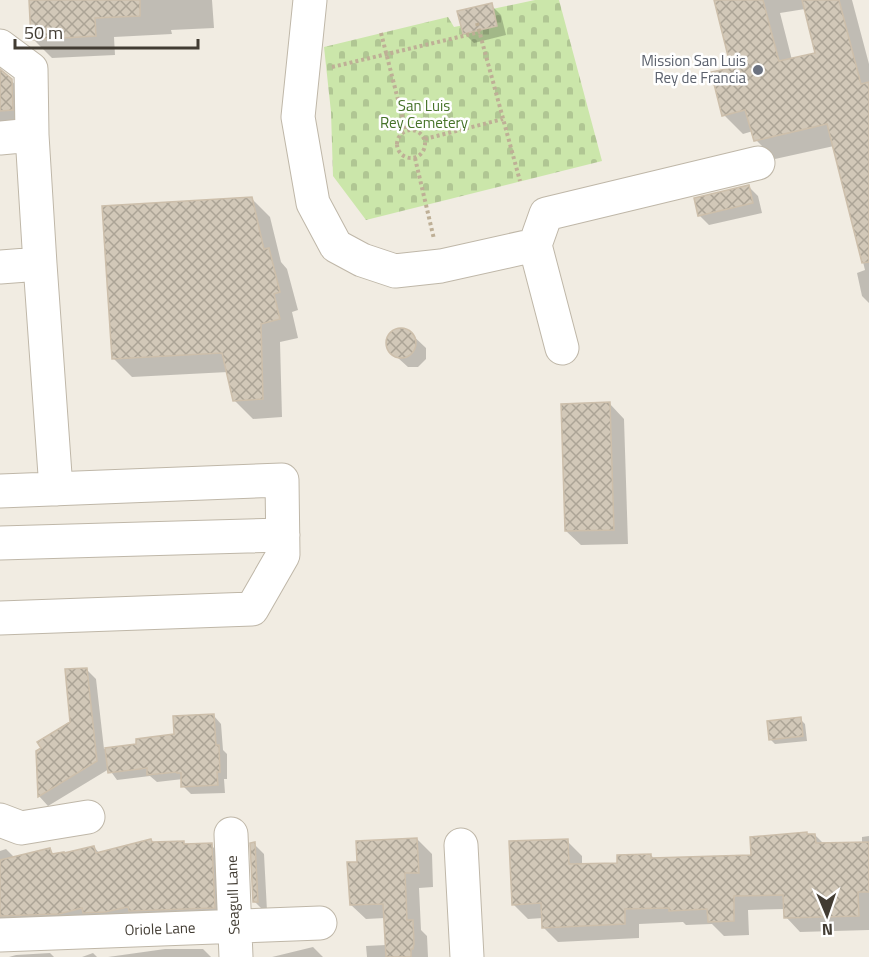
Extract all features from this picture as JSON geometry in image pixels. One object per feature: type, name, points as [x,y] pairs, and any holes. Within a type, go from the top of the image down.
[{"type":"street","points":[[310,0],[298,117],[313,203],[336,246],[362,260],[395,271],[441,266],[536,245]]},
{"type":"street","points":[[0,46],[31,69],[16,137],[40,264],[56,489]]},
{"type":"street","points":[[562,348],[536,245],[546,214],[758,163]]},
{"type":"street","points":[[0,267],[40,264]]},
{"type":"street","points":[[0,491],[282,480],[283,535],[283,555],[252,609],[0,618]]},
{"type":"street","points":[[0,543],[283,535]]},
{"type":"street","points":[[0,820],[21,828],[88,817]]},
{"type":"street","name":"Seagull Lane","points":[[231,834],[235,941]]},
{"type":"street","points":[[461,845],[467,957]]},
{"type":"street","name":"Oriole Lane","points":[[0,935],[235,941],[320,922]]},
{"type":"path","points":[[477,23],[520,181]]},
{"type":"path","points":[[303,68],[327,68],[480,32]]},
{"type":"path","points":[[381,33],[406,131]]},
{"type":"path","points":[[425,140],[503,119]]},
{"type":"path","points":[[406,131],[420,133],[425,140],[425,149],[415,158],[405,158],[398,149],[399,137],[406,131]]},
{"type":"path","points":[[415,158],[441,266]]},
{"type":"green space","name":"San Luis Rey Cemetery","points":[[535,0],[559,0],[602,161],[366,220],[333,176],[331,112],[324,47],[448,17],[454,27],[485,21],[483,11]]},
{"type":"building","points":[[29,0],[140,0],[140,16],[95,18],[96,36],[31,40]]},
{"type":"building","points":[[714,0],[763,0],[779,61],[815,53],[802,0],[839,0],[861,84],[869,82],[869,262],[862,263],[827,124],[754,141],[745,110],[722,116],[711,72],[731,68]]},
{"type":"building","points":[[492,3],[497,26],[463,34],[457,11]]},
{"type":"building","points":[[0,69],[12,79],[13,110],[0,111]]},
{"type":"building","points":[[749,185],[753,203],[698,216],[694,198]]},
{"type":"building","points":[[252,197],[264,249],[269,248],[280,292],[274,294],[280,319],[261,324],[263,399],[233,401],[222,353],[112,359],[102,206]]},
{"type":"building","points":[[401,328],[412,332],[416,343],[412,354],[401,358],[390,354],[386,343],[390,332]]},
{"type":"building","points":[[610,402],[614,530],[565,531],[561,404]]},
{"type":"building","points":[[87,668],[97,761],[38,797],[36,751],[41,748],[37,742],[70,722],[65,669]]},
{"type":"building","points":[[214,714],[216,745],[219,745],[218,785],[181,787],[181,773],[147,775],[147,768],[108,773],[105,748],[136,744],[136,739],[174,734],[173,716]]},
{"type":"building","points":[[801,717],[803,736],[769,740],[767,721]]},
{"type":"building","points":[[807,832],[807,834],[815,834],[816,843],[869,842],[869,892],[858,892],[859,916],[784,918],[783,895],[734,896],[734,921],[708,922],[707,909],[669,911],[669,908],[625,909],[625,924],[542,928],[541,903],[512,905],[509,841],[568,839],[569,864],[617,863],[617,855],[651,854],[651,858],[751,855],[750,837]]},
{"type":"building","points":[[417,838],[419,873],[405,873],[407,920],[413,920],[414,944],[411,957],[386,957],[383,904],[350,905],[347,862],[357,862],[356,841]]},
{"type":"building","points":[[151,839],[152,842],[212,843],[215,908],[129,911],[128,907],[105,912],[83,913],[82,908],[59,914],[0,916],[0,860],[50,848],[52,854],[94,846],[96,853]]},
{"type":"building","points":[[255,842],[258,902],[253,902],[250,843]]},
{"type":"place","name":"Mission San Luis Rey de Francia","points":[[758,70]]}]
